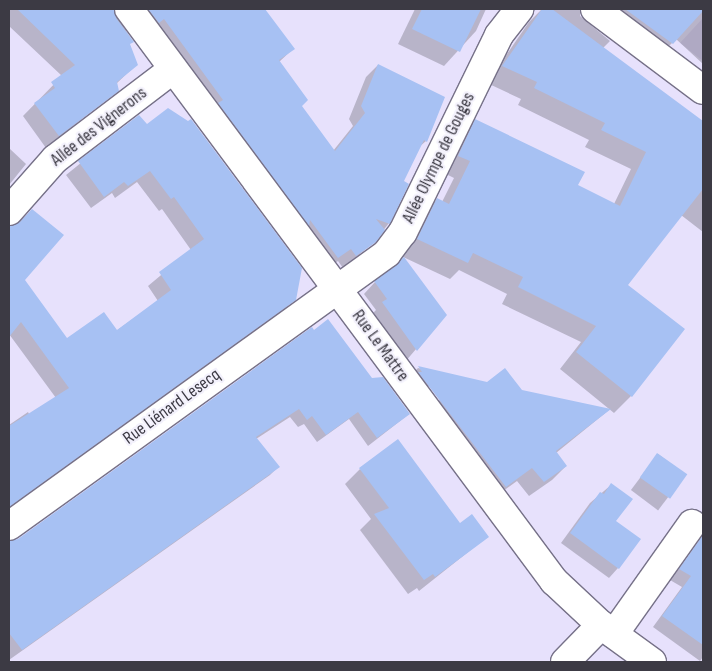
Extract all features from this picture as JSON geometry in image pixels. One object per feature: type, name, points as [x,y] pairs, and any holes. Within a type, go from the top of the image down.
[{"type":"street","name":"Rue Le Mattre","points":[[129,9],[336,289],[356,310],[510,525],[554,581],[607,630],[652,662]]},
{"type":"street","name":"Allée Olympe de Gouges","points":[[336,289],[387,253],[403,232],[499,35],[519,9]]},
{"type":"street","points":[[595,9],[703,90]]},
{"type":"street","name":"Allée des Vignerons","points":[[9,211],[55,159],[174,69]]},
{"type":"street","name":"Rue Liénard Lesecq","points":[[9,526],[336,289]]},
{"type":"street","points":[[565,662],[607,630],[692,524]]},
{"type":"shaded area","points":[[703,18],[703,61],[680,43]]},
{"type":"building","points":[[17,9],[114,9],[116,18],[134,42],[130,44],[138,65],[117,82],[119,91],[59,136],[34,103],[55,88],[51,82],[75,65]]},
{"type":"building","points":[[148,9],[265,9],[295,49],[279,60],[308,100],[302,106],[335,151],[365,113],[361,106],[378,64],[445,97],[427,142],[424,140],[404,181],[409,184],[390,224],[376,219],[385,230],[376,242],[356,256],[351,249],[338,258],[310,220],[309,226],[218,103],[223,100],[164,19],[159,23]]},
{"type":"building","points":[[422,9],[481,9],[460,52],[412,29]]},
{"type":"building","points":[[542,9],[552,9],[703,121],[703,189],[628,285],[685,329],[632,397],[576,352],[596,326],[518,287],[523,277],[473,253],[468,263],[417,239],[437,198],[449,204],[470,161],[458,156],[475,119],[585,172],[578,185],[620,206],[646,152],[601,130],[605,123],[534,88],[537,82],[502,66]]},
{"type":"building","points":[[625,9],[703,9],[703,11],[673,44]]},
{"type":"building","points":[[168,108],[188,121],[191,119],[302,268],[296,300],[9,507],[9,426],[69,388],[21,322],[9,337],[9,226],[20,222],[32,209],[64,235],[25,280],[67,338],[104,312],[117,330],[171,290],[159,272],[204,239],[174,197],[171,199],[150,171],[128,186],[124,182],[104,197],[78,161],[139,115],[147,124]]},
{"type":"building","points":[[404,257],[447,315],[417,351],[382,302],[387,299],[374,281]]},
{"type":"building","points":[[328,319],[372,378],[383,377],[410,414],[377,438],[358,412],[326,435],[312,416],[307,420],[299,409],[256,437],[280,467],[22,650],[9,633],[9,541],[18,539],[312,327],[314,330]]},
{"type":"building","points":[[418,366],[487,382],[505,368],[522,390],[611,409],[556,451],[567,466],[544,482],[532,468],[506,487],[418,372],[422,372]]},
{"type":"building","points":[[398,439],[460,523],[472,514],[489,537],[435,577],[433,574],[424,580],[374,514],[389,508],[359,468]]},
{"type":"building","points":[[657,453],[687,474],[670,499],[640,478]]},
{"type":"building","points":[[611,483],[633,499],[616,521],[641,539],[619,569],[570,533],[600,492],[604,494]]},
{"type":"building","points":[[703,535],[703,645],[662,616],[691,576],[679,569]]}]
